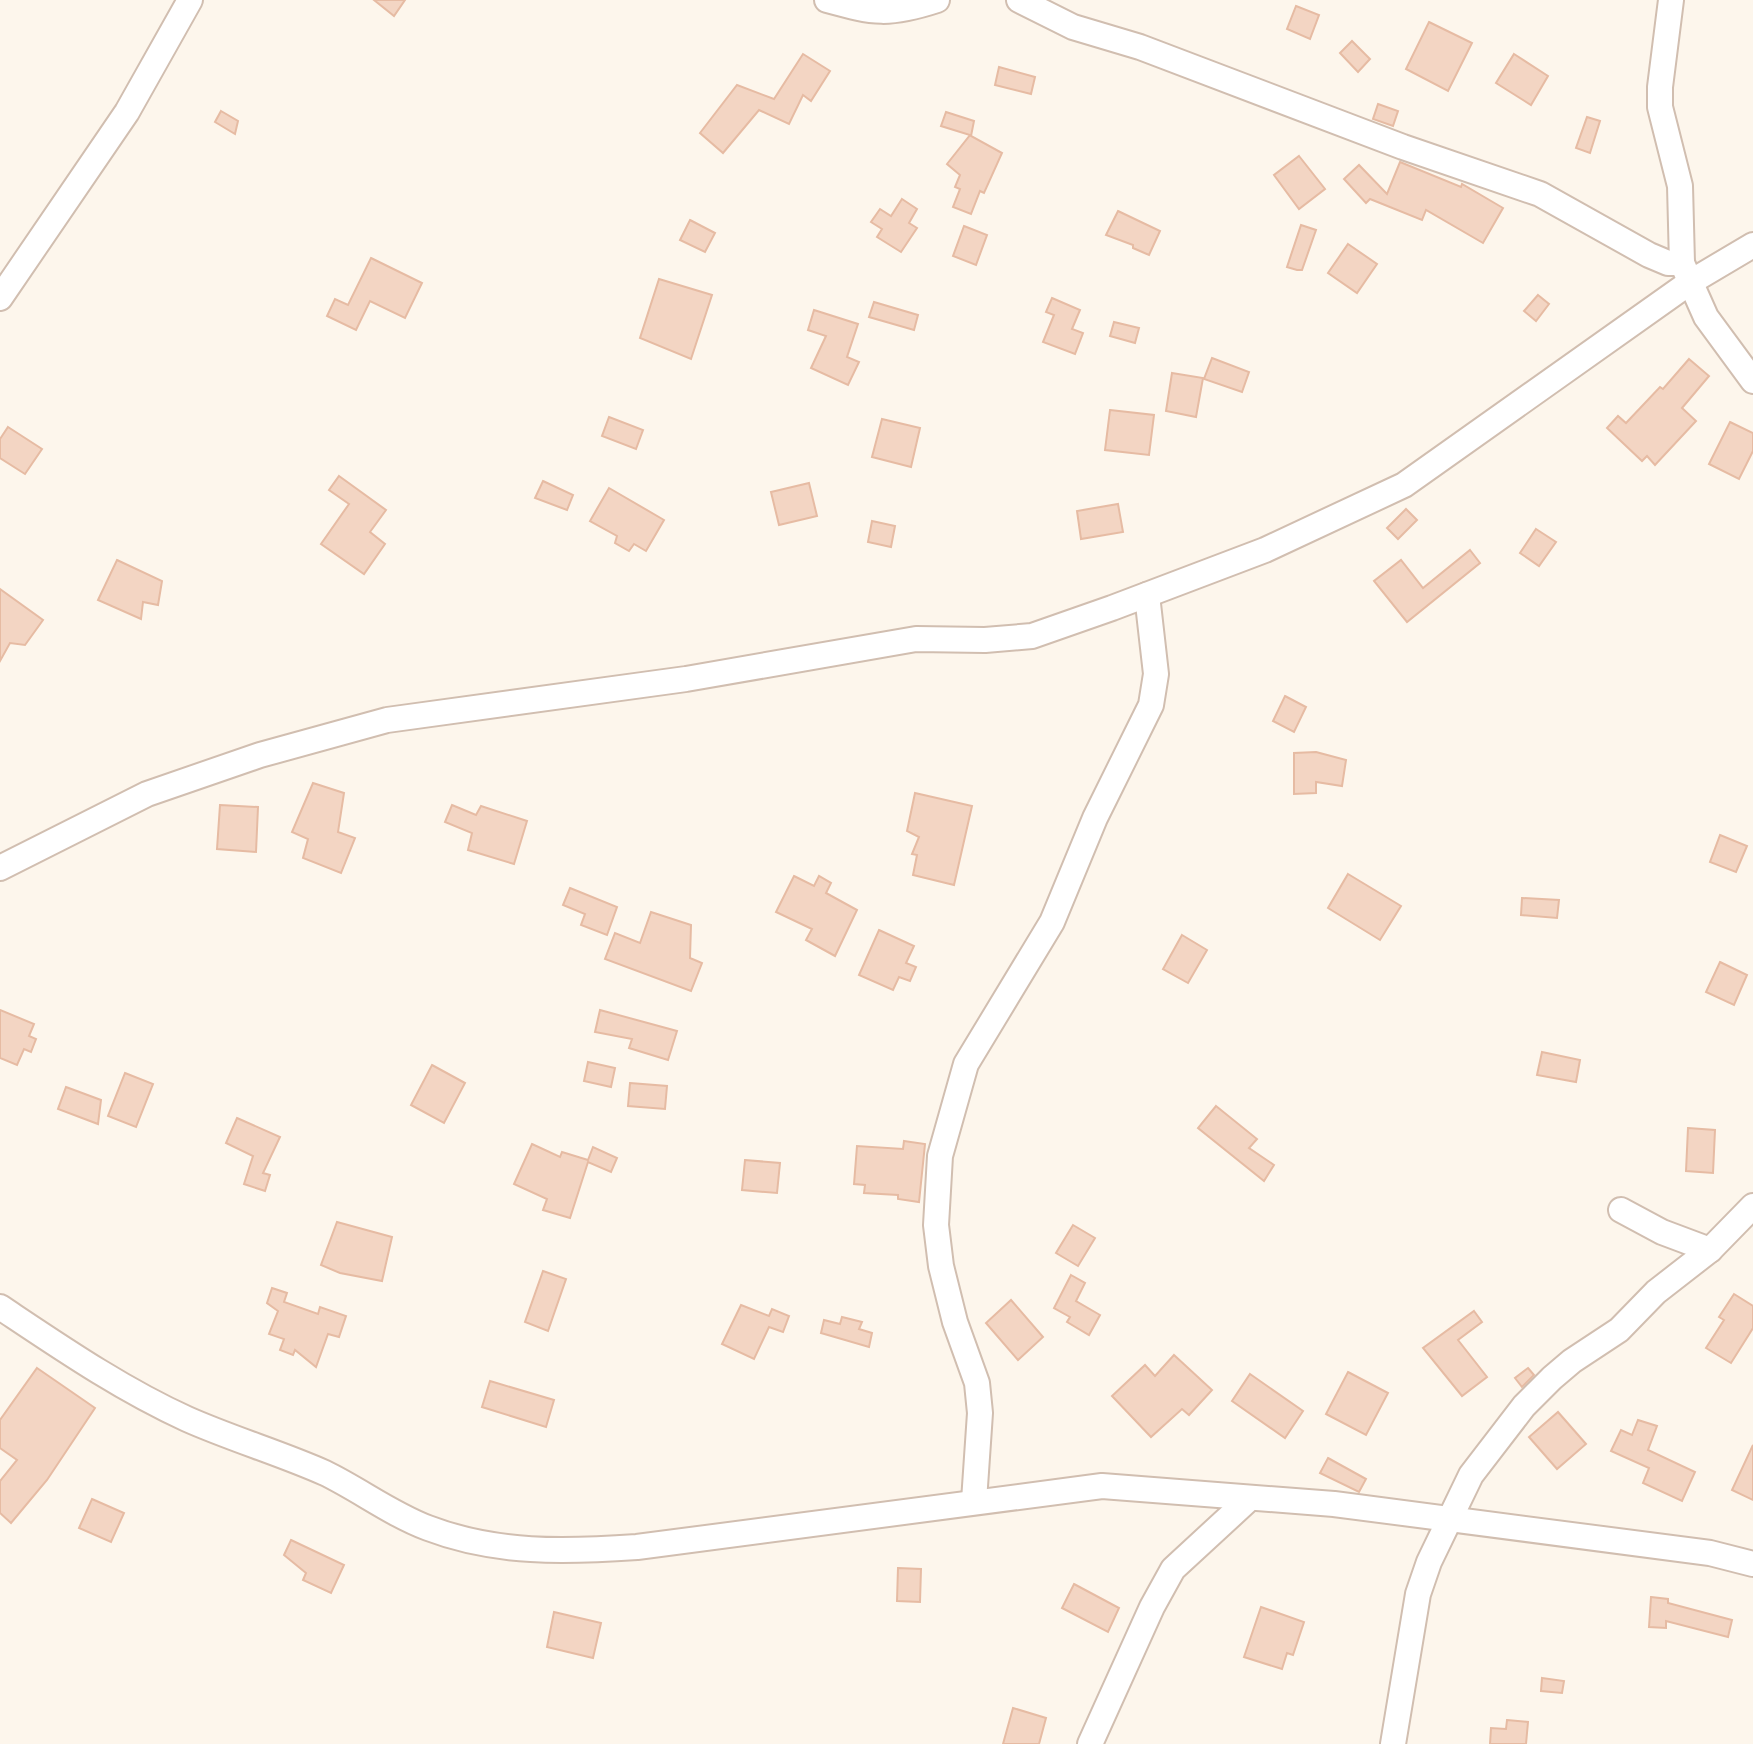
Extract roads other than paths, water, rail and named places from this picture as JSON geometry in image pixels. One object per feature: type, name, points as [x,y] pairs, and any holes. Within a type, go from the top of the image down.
[{"type":"street","points":[[0,298],[127,112],[190,0]]},
{"type":"street","points":[[827,0],[876,13],[903,11],[937,0]]},
{"type":"street","points":[[1019,0],[1073,27],[1140,47],[1390,142],[1540,194],[1686,273]]},
{"type":"street","points":[[1671,0],[1660,107],[1680,186],[1686,273],[1723,343],[1753,381]]},
{"type":"street","points":[[0,868],[147,794],[260,755],[387,720],[686,679],[916,639],[985,640],[1032,636],[1265,550],[1404,485],[1686,273],[1753,245]]},
{"type":"street","points":[[974,1501],[980,1413],[977,1383],[955,1322],[941,1266],[936,1225],[940,1156],[966,1064],[1052,922],[1095,818],[1151,705],[1156,674],[1147,595]]},
{"type":"street","points":[[1393,1744],[1418,1594],[1448,1519],[1471,1475],[1524,1406],[1572,1361],[1619,1331],[1656,1292],[1710,1250],[1753,1206]]},
{"type":"street","points":[[1621,1210],[1662,1232],[1710,1250]]},
{"type":"street","points":[[0,1307],[128,1388],[185,1418],[325,1473],[428,1528],[475,1542],[520,1550],[570,1552],[637,1547],[1102,1486],[1334,1504],[1710,1553],[1753,1564]]},
{"type":"street","points":[[1090,1744],[1147,1618],[1173,1569],[1250,1498]]}]
